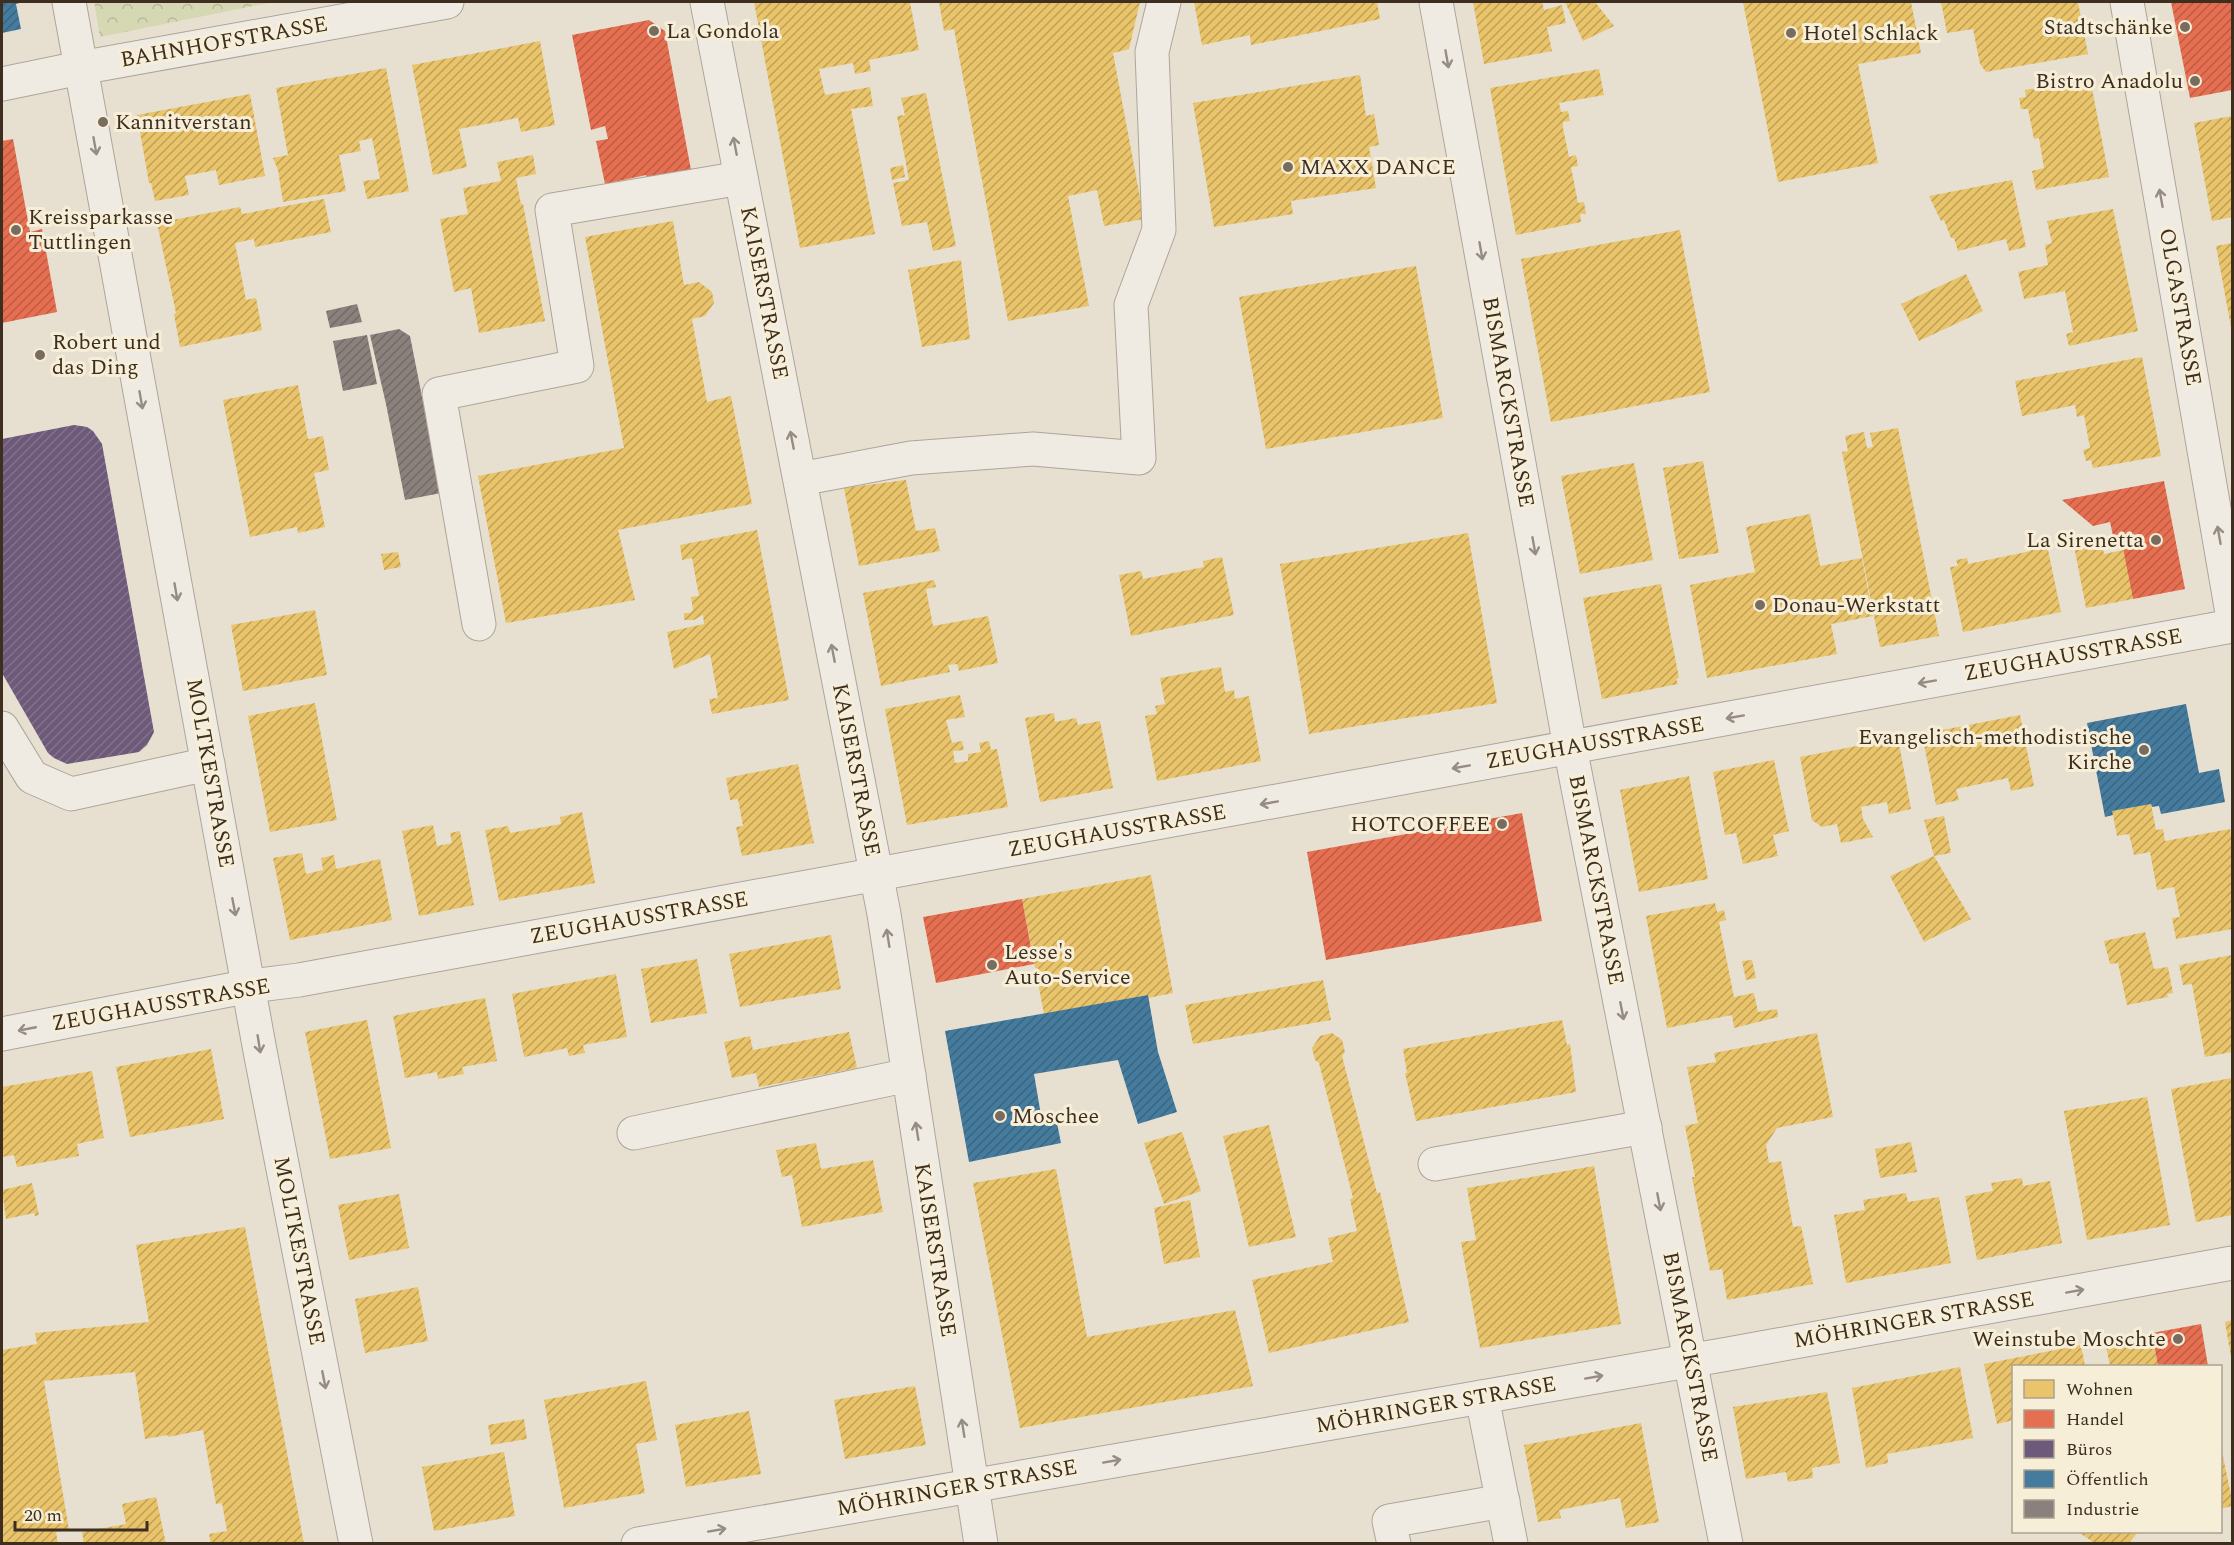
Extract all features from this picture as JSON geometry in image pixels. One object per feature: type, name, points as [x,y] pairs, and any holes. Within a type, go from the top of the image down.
[{"type":"street","name":"MOLTKESTRASSE","points":[[69,2],[250,986],[260,1051],[356,1544]]},
{"type":"street","name":"BAHNHOFSTRASSE","points":[[2,84],[447,2]]},
{"type":"street","name":"KAISERSTRASSE","points":[[707,2],[876,875],[981,1544]]},
{"type":"street","points":[[800,479],[911,458],[1033,449],[1139,458],[1131,305],[1159,230],[1152,52],[1164,2]]},
{"type":"street","name":"BISMARCKSTRASSE","points":[[1436,2],[1570,747],[1726,1544]]},
{"type":"street","name":"OLGASTRASSE","points":[[2127,2],[2232,613]]},
{"type":"street","points":[[479,624],[439,394],[577,366],[552,210],[741,178]]},
{"type":"street","name":"ZEUGHAUSSTRASSE","points":[[2,1034],[250,986],[299,980],[2232,626]]},
{"type":"street","points":[[2,728],[32,777],[71,794],[208,764]]},
{"type":"street","points":[[634,1133],[909,1075]]},
{"type":"street","points":[[1435,1164],[1644,1127]]},
{"type":"street","name":"MÖHRINGER STRASSE","points":[[638,1544],[2232,1263]]},
{"type":"street","points":[[1482,1396],[1511,1544]]},
{"type":"street","points":[[1394,1544],[1389,1521],[1503,1501]]},
{"type":"green space","points":[[94,2],[274,2],[100,37]]},
{"type":"building: Wohnen","points":[[754,2],[910,2],[919,50],[869,60],[871,71],[855,74],[853,63],[819,69],[825,95],[870,87],[873,106],[851,109],[875,234],[800,248]]},
{"type":"building: Wohnen","points":[[939,2],[1140,2],[1129,49],[1113,53],[1144,219],[1104,226],[1097,190],[1068,196],[1089,306],[1008,321],[954,29],[944,31]]},
{"type":"building: Wohnen","points":[[1194,2],[1377,2],[1380,19],[1251,45],[1250,35],[1202,45]]},
{"type":"building: Wohnen","points":[[1473,2],[1542,2],[1544,10],[1562,5],[1566,23],[1547,27],[1552,51],[1484,64]]},
{"type":"building: Wohnen","points":[[1565,2],[1595,2],[1614,26],[1583,41]]},
{"type":"building: Wohnen","points":[[1743,2],[1911,2],[1921,53],[1858,64],[1878,163],[1778,182]]},
{"type":"building: Wohnen","points":[[1941,2],[2078,2],[2088,54],[1986,72],[1980,64],[1973,29],[1947,33]]},
{"type":"building: Wohnen","points":[[540,41],[555,125],[521,132],[518,118],[459,129],[467,167],[433,175],[412,65]]},
{"type":"building: Wohnen","points":[[386,68],[409,191],[367,199],[363,181],[380,179],[372,138],[359,141],[361,151],[339,155],[346,191],[283,202],[278,170],[273,158],[288,155],[276,88]]},
{"type":"building: Wohnen","points":[[1599,69],[1604,95],[1559,103],[1561,112],[1568,111],[1570,121],[1563,122],[1563,128],[1569,157],[1576,155],[1578,166],[1571,167],[1578,203],[1584,202],[1586,214],[1580,214],[1581,222],[1516,235],[1490,88]]},
{"type":"building: Wohnen","name":"MAXX DANCE","points":[[1360,75],[1366,116],[1374,114],[1379,145],[1369,147],[1376,188],[1291,201],[1293,214],[1214,227],[1193,103]]},
{"type":"building: Wohnen","points":[[2090,78],[2109,177],[2036,190],[2032,171],[2044,168],[2039,138],[2034,139],[2028,109],[2021,109],[2019,98],[2026,97],[2025,90]]},
{"type":"building: Wohnen","points":[[926,93],[956,246],[933,251],[927,222],[902,226],[893,183],[909,180],[897,116],[905,115],[901,98]]},
{"type":"building: Wohnen","points":[[250,94],[265,176],[219,185],[216,170],[185,176],[189,195],[155,201],[151,183],[149,183],[137,115]]},
{"type":"building: Wohnen","points":[[2232,116],[2232,217],[2212,221],[2194,123]]},
{"type":"building: Wohnen","points":[[533,155],[536,174],[516,178],[545,321],[479,333],[471,288],[454,292],[440,219],[468,214],[463,188],[501,181],[497,162]]},
{"type":"building: Wohnen","points":[[903,165],[905,177],[892,180],[890,168]]},
{"type":"building: Wohnen","points":[[2012,180],[2026,247],[2009,251],[2006,239],[1958,251],[1954,238],[1951,238],[1944,220],[1941,221],[1929,196]]},
{"type":"building: Wohnen","points":[[324,199],[331,232],[255,247],[254,239],[235,243],[246,300],[256,298],[262,330],[180,347],[174,314],[176,313],[157,223],[240,207],[242,214]]},
{"type":"building: Wohnen","points":[[2113,209],[2138,331],[2069,346],[2066,334],[2073,332],[2065,291],[2024,299],[2018,272],[2048,265],[2045,245],[2052,243],[2047,221]]},
{"type":"building: Wohnen","points":[[673,221],[684,285],[699,282],[712,292],[714,303],[705,316],[692,319],[707,402],[731,396],[752,504],[618,530],[635,600],[506,623],[478,476],[624,448],[585,237]]},
{"type":"building: Wohnen","points":[[1680,230],[1710,392],[1551,422],[1521,259]]},
{"type":"building: Wohnen","points":[[2232,243],[2232,327],[2231,327],[2216,246]]},
{"type":"building: Wohnen","points":[[961,260],[970,339],[922,347],[908,270]]},
{"type":"building: Wohnen","points":[[1416,266],[1443,418],[1266,449],[1239,297]]},
{"type":"building: Wohnen","points":[[1966,274],[1983,311],[1919,341],[1901,304]]},
{"type":"building: Wohnen","points":[[2142,357],[2161,456],[2093,468],[2091,460],[2086,461],[2083,450],[2090,448],[2084,415],[2077,417],[2075,405],[2022,416],[2015,381]]},
{"type":"building: Wohnen","points":[[298,385],[308,439],[323,436],[329,470],[314,473],[325,527],[298,533],[297,527],[250,537],[223,400]]},
{"type":"building: Wohnen","points":[[1898,428],[1939,636],[1880,647],[1842,452],[1848,451],[1845,436],[1864,432],[1867,448],[1873,447],[1870,433]]},
{"type":"building: Wohnen","points":[[1703,461],[1719,553],[1679,559],[1663,468]]},
{"type":"building: Wohnen","points":[[1634,463],[1653,560],[1580,574],[1561,476]]},
{"type":"building: Wohnen","points":[[906,480],[916,531],[935,528],[940,551],[859,566],[844,488]]},
{"type":"building: Wohnen","name":"Donau-Werkstatt","points":[[1810,514],[1820,566],[1862,558],[1873,616],[1831,624],[1837,654],[1707,678],[1690,585],[1755,572],[1746,527]]},
{"type":"building: Wohnen","points":[[757,530],[789,700],[712,714],[709,699],[718,698],[710,654],[674,669],[667,632],[704,624],[703,615],[694,620],[684,620],[684,613],[690,613],[693,610],[691,597],[699,596],[692,558],[682,560],[680,545]]},
{"type":"building: Wohnen","points":[[1468,533],[1497,703],[1309,734],[1280,564]]},
{"type":"building: Wohnen","points":[[2101,541],[2104,554],[2124,550],[2133,599],[2086,608],[2074,546]]},
{"type":"building: Wohnen","points":[[2045,544],[2061,612],[1963,632],[1950,567],[1958,566],[1956,560],[1967,558],[1968,564],[2031,551],[2030,547]]},
{"type":"building: Wohnen","points":[[398,552],[401,567],[384,570],[381,554]]},
{"type":"building: Wohnen","points":[[1222,557],[1234,615],[1131,636],[1119,575],[1141,571],[1143,579],[1204,567],[1203,561]]},
{"type":"building: Wohnen","points":[[934,580],[936,587],[926,589],[933,626],[988,616],[998,663],[959,671],[957,664],[948,665],[950,672],[881,686],[863,593]]},
{"type":"building: Wohnen","points":[[1661,584],[1679,678],[1676,679],[1678,684],[1602,699],[1583,598]]},
{"type":"building: Wohnen","points":[[315,610],[327,675],[243,691],[231,625]]},
{"type":"building: Wohnen","points":[[1221,667],[1225,692],[1234,690],[1235,699],[1249,696],[1261,761],[1157,781],[1145,716],[1157,714],[1155,706],[1165,704],[1160,678]]},
{"type":"building: Wohnen","points":[[960,695],[965,717],[946,720],[952,743],[962,741],[964,750],[953,751],[955,763],[968,761],[968,754],[981,752],[979,743],[989,741],[991,750],[997,749],[1008,807],[907,825],[885,709]]},
{"type":"building: Wohnen","points":[[315,703],[337,820],[270,832],[248,716]]},
{"type":"building: Wohnen","points":[[1054,713],[1055,722],[1076,718],[1078,725],[1100,721],[1113,788],[1040,802],[1025,718]]},
{"type":"building: Wohnen","points":[[2020,715],[2034,786],[2011,791],[2008,778],[1956,789],[1959,800],[1936,805],[1922,734]]},
{"type":"building: Wohnen","points":[[1898,738],[1911,809],[1889,814],[1887,802],[1861,807],[1863,819],[1873,837],[1841,843],[1837,824],[1822,827],[1812,820],[1800,757]]},
{"type":"building: Wohnen","points":[[1774,760],[1789,831],[1773,835],[1778,856],[1743,864],[1736,833],[1725,835],[1713,772]]},
{"type":"building: Wohnen","points":[[798,764],[814,843],[742,856],[736,827],[743,826],[738,799],[730,800],[726,778]]},
{"type":"building: Wohnen","points":[[1689,776],[1708,879],[1639,892],[1620,790]]},
{"type":"building: Wohnen","points":[[2151,804],[2156,830],[2163,829],[2165,841],[2230,829],[2232,929],[2176,939],[2172,918],[2180,917],[2174,887],[2157,890],[2150,852],[2134,855],[2129,834],[2117,836],[2112,811]]},
{"type":"building: Wohnen","points":[[582,812],[595,883],[499,901],[485,830],[508,826],[510,833],[561,824],[560,817]]},
{"type":"building: Wohnen","points":[[1944,816],[1951,853],[1934,856],[1924,820]]},
{"type":"building: Wohnen","points":[[433,825],[437,846],[452,843],[450,833],[460,831],[474,905],[419,916],[402,831]]},
{"type":"building: Wohnen","points":[[302,853],[306,874],[323,870],[321,858],[334,855],[336,869],[380,859],[392,920],[290,940],[273,858]]},
{"type":"building: Wohnen","points":[[1934,856],[1971,919],[1924,942],[1890,876]]},
{"type":"building: Wohnen","points":[[1151,875],[1173,993],[1148,998],[1148,995],[1044,1014],[1022,899]]},
{"type":"building: Wohnen","points":[[1715,903],[1717,912],[1724,910],[1726,920],[1719,922],[1734,997],[1754,993],[1758,1012],[1777,1009],[1778,1017],[1734,1028],[1732,1015],[1667,1028],[1646,916]]},
{"type":"building: Wohnen","points":[[2145,932],[2154,969],[2168,967],[2173,993],[2167,994],[2168,997],[2127,1005],[2118,963],[2110,964],[2104,941]]},
{"type":"building: Wohnen","points":[[831,935],[841,989],[740,1007],[729,954]]},
{"type":"building: Wohnen","points":[[2232,955],[2232,1052],[2205,1057],[2192,984],[2183,985],[2179,965]]},
{"type":"building: Wohnen","points":[[697,959],[707,1013],[651,1023],[641,969]]},
{"type":"building: Wohnen","points":[[1752,960],[1756,978],[1746,980],[1742,961]]},
{"type":"building: Wohnen","points":[[616,974],[627,1037],[583,1045],[585,1053],[569,1056],[567,1048],[524,1057],[512,994]]},
{"type":"building: Wohnen","points":[[1323,980],[1331,1020],[1193,1044],[1185,1005]]},
{"type":"building: Wohnen","points":[[485,998],[497,1061],[462,1067],[464,1074],[438,1079],[437,1072],[405,1078],[393,1016]]},
{"type":"building: Wohnen","points":[[367,1020],[391,1148],[330,1159],[305,1032]]},
{"type":"building: Wohnen","points":[[1562,1020],[1567,1045],[1570,1044],[1576,1092],[1416,1121],[1405,1073],[1407,1073],[1403,1049]]},
{"type":"building: Wohnen","points":[[849,1032],[857,1068],[759,1087],[756,1073],[732,1078],[724,1042],[750,1036],[753,1050]]},
{"type":"building: Wohnen","points":[[1332,1033],[1342,1040],[1345,1052],[1342,1056],[1377,1193],[1380,1192],[1409,1322],[1269,1353],[1252,1280],[1333,1262],[1328,1238],[1357,1231],[1350,1199],[1353,1198],[1319,1063],[1315,1060],[1312,1048],[1320,1036]]},
{"type":"building: Wohnen","points":[[1817,1033],[1833,1117],[1777,1128],[1766,1145],[1769,1163],[1781,1161],[1793,1227],[1801,1226],[1813,1284],[1727,1300],[1722,1269],[1710,1271],[1692,1177],[1695,1177],[1685,1126],[1698,1123],[1687,1067],[1716,1062],[1714,1053]]},
{"type":"building: Wohnen","points":[[211,1049],[224,1119],[130,1137],[116,1067]]},
{"type":"building: Wohnen","points":[[92,1071],[104,1138],[77,1144],[79,1156],[17,1167],[14,1155],[2,1157],[2,1087]]},
{"type":"building: Wohnen","points":[[2232,1078],[2232,1215],[2196,1222],[2171,1089]]},
{"type":"building: Wohnen","points":[[2147,1097],[2170,1225],[2087,1240],[2064,1111]]},
{"type":"building: Wohnen","points":[[1269,1125],[1296,1237],[1249,1247],[1223,1136]]},
{"type":"building: Wohnen","points":[[1182,1132],[1201,1191],[1164,1204],[1144,1143]]},
{"type":"building: Wohnen","points":[[1911,1142],[1917,1172],[1880,1178],[1875,1149]]},
{"type":"building: Wohnen","points":[[816,1143],[821,1169],[873,1160],[883,1212],[802,1227],[792,1175],[782,1177],[776,1150]]},
{"type":"building: Wohnen","points":[[1594,1166],[1621,1324],[1480,1348],[1461,1242],[1476,1240],[1467,1188]]},
{"type":"building: Wohnen","points":[[1056,1169],[1087,1337],[1235,1310],[1253,1386],[1020,1428],[973,1183]]},
{"type":"building: Wohnen","points":[[2022,1178],[2023,1186],[2050,1181],[2062,1243],[1977,1260],[1965,1196],[1993,1191],[1991,1183]]},
{"type":"building: Wohnen","points":[[32,1183],[39,1215],[35,1216],[34,1213],[6,1219],[2,1190]]},
{"type":"building: Wohnen","points":[[1906,1193],[1908,1202],[1939,1197],[1951,1263],[1846,1283],[1834,1215],[1865,1210],[1863,1200]]},
{"type":"building: Wohnen","points":[[399,1194],[409,1248],[349,1260],[338,1205]]},
{"type":"building: Wohnen","points":[[1190,1200],[1200,1257],[1164,1264],[1154,1208]]},
{"type":"building: Wohnen","points":[[245,1227],[304,1544],[211,1544],[209,1534],[227,1531],[222,1503],[216,1504],[203,1430],[145,1439],[135,1372],[44,1381],[69,1530],[56,1532],[58,1544],[2,1544],[2,1350],[37,1344],[35,1333],[149,1322],[136,1245]]},
{"type":"building: Wohnen","points":[[418,1287],[428,1341],[365,1353],[355,1299]]},
{"type":"building: Wohnen","points":[[2232,1320],[2232,1357],[2231,1357],[2225,1322]]},
{"type":"building: Wohnen","points":[[2152,1333],[2158,1365],[2110,1365],[2105,1342]]},
{"type":"building: Wohnen","points":[[2081,1345],[2085,1365],[2012,1365],[2012,1420],[1997,1424],[1984,1364]]},
{"type":"building: Wohnen","points":[[1960,1367],[1973,1438],[1887,1454],[1888,1463],[1866,1468],[1852,1388]]},
{"type":"building: Wohnen","points":[[646,1381],[657,1440],[636,1444],[645,1493],[564,1508],[544,1400]]},
{"type":"building: Wohnen","points":[[915,1386],[926,1445],[845,1459],[834,1400]]},
{"type":"building: Wohnen","points":[[1827,1392],[1840,1463],[1812,1468],[1813,1478],[1788,1482],[1786,1472],[1746,1479],[1733,1407]]},
{"type":"building: Wohnen","points":[[749,1411],[761,1474],[686,1487],[675,1425]]},
{"type":"building: Wohnen","points":[[524,1419],[527,1439],[491,1445],[488,1425]]},
{"type":"building: Wohnen","points":[[1641,1423],[1659,1522],[1626,1528],[1620,1498],[1559,1510],[1561,1518],[1538,1522],[1524,1445]]},
{"type":"building: Wohnen","points":[[504,1452],[515,1516],[434,1531],[422,1467]]},
{"type":"building: Wohnen","points":[[2222,1452],[2232,1500],[2232,1506],[2222,1508]]},
{"type":"building: Wohnen","points":[[156,1497],[166,1544],[84,1544],[82,1532],[126,1524],[122,1504]]},
{"type":"building: Wohnen","points":[[2080,1533],[2137,1533],[2128,1544],[2096,1544]]},
{"type":"building: Handel","points":[[2171,2],[2232,2],[2232,90],[2190,98]]},
{"type":"building: Handel","points":[[649,20],[665,31],[691,170],[647,178],[646,175],[605,184],[596,141],[608,139],[605,126],[591,130],[572,35]]},
{"type":"building: Handel","name":"Kreissparkasse Tuttlingen","points":[[13,139],[30,232],[42,229],[57,312],[2,323],[2,141]]},
{"type":"building: Handel","points":[[2164,481],[2185,589],[2133,599],[2121,538],[2114,540],[2110,522],[2093,526],[2062,500]]},
{"type":"building: Handel","points":[[1522,813],[1542,921],[1326,960],[1307,852]]},
{"type":"building: Handel","points":[[1022,899],[1034,964],[936,983],[923,917]]},
{"type":"building: Handel","points":[[2201,1324],[2208,1365],[2158,1365],[2152,1333]]},
{"type":"building: Büros","points":[[74,425],[87,427],[93,431],[102,444],[154,732],[147,745],[139,752],[67,764],[48,753],[2,673],[2,439]]},
{"type":"building: Öffentlich","points":[[2,2],[23,2],[16,4],[21,29],[2,33]]},
{"type":"building: Öffentlich","name":"Evangelisch-methodistische Kirche","points":[[2186,704],[2199,773],[2219,769],[2225,802],[2161,814],[2159,806],[2152,807],[2151,804],[2112,811],[2113,815],[2105,817],[2087,723]]},
{"type":"building: Öffentlich","points":[[1148,995],[1158,1052],[1177,1112],[1138,1124],[1118,1060],[1034,1074],[1042,1121],[1056,1118],[1061,1143],[969,1162],[945,1031]]},
{"type":"building: Industrie","points":[[357,304],[362,322],[330,328],[326,311]]},
{"type":"building: Industrie","points":[[399,329],[410,336],[441,493],[405,500],[370,335]]},
{"type":"building: Industrie","points":[[367,335],[377,384],[343,391],[333,341]]},
{"type":"place","name":"Stadtschänke","points":[[2185,27]]},
{"type":"place","name":"La Gondola","points":[[654,31]]},
{"type":"place","name":"Hotel Schlack","points":[[1791,33]]},
{"type":"place","name":"Bistro Anadolu","points":[[2195,81]]},
{"type":"place","name":"Kannitverstan","points":[[103,122]]},
{"type":"place","name":"MAXX DANCE","points":[[1288,167]]},
{"type":"place","name":"Kreissparkasse Tuttlingen","points":[[16,230]]},
{"type":"place","name":"Robert und das Ding","points":[[40,355]]},
{"type":"place","name":"La Sirenetta","points":[[2156,540]]},
{"type":"place","name":"Donau-Werkstatt","points":[[1760,605]]},
{"type":"place","name":"Evangelisch-methodistische Kirche","points":[[2144,750]]},
{"type":"place","name":"HOTCOFFEE","points":[[1502,824]]},
{"type":"place","name":"Lesse's Auto-Service","points":[[992,965]]},
{"type":"place","name":"Moschee","points":[[1000,1116]]},
{"type":"place","name":"Weinstube Moschte","points":[[2178,1339]]}]
